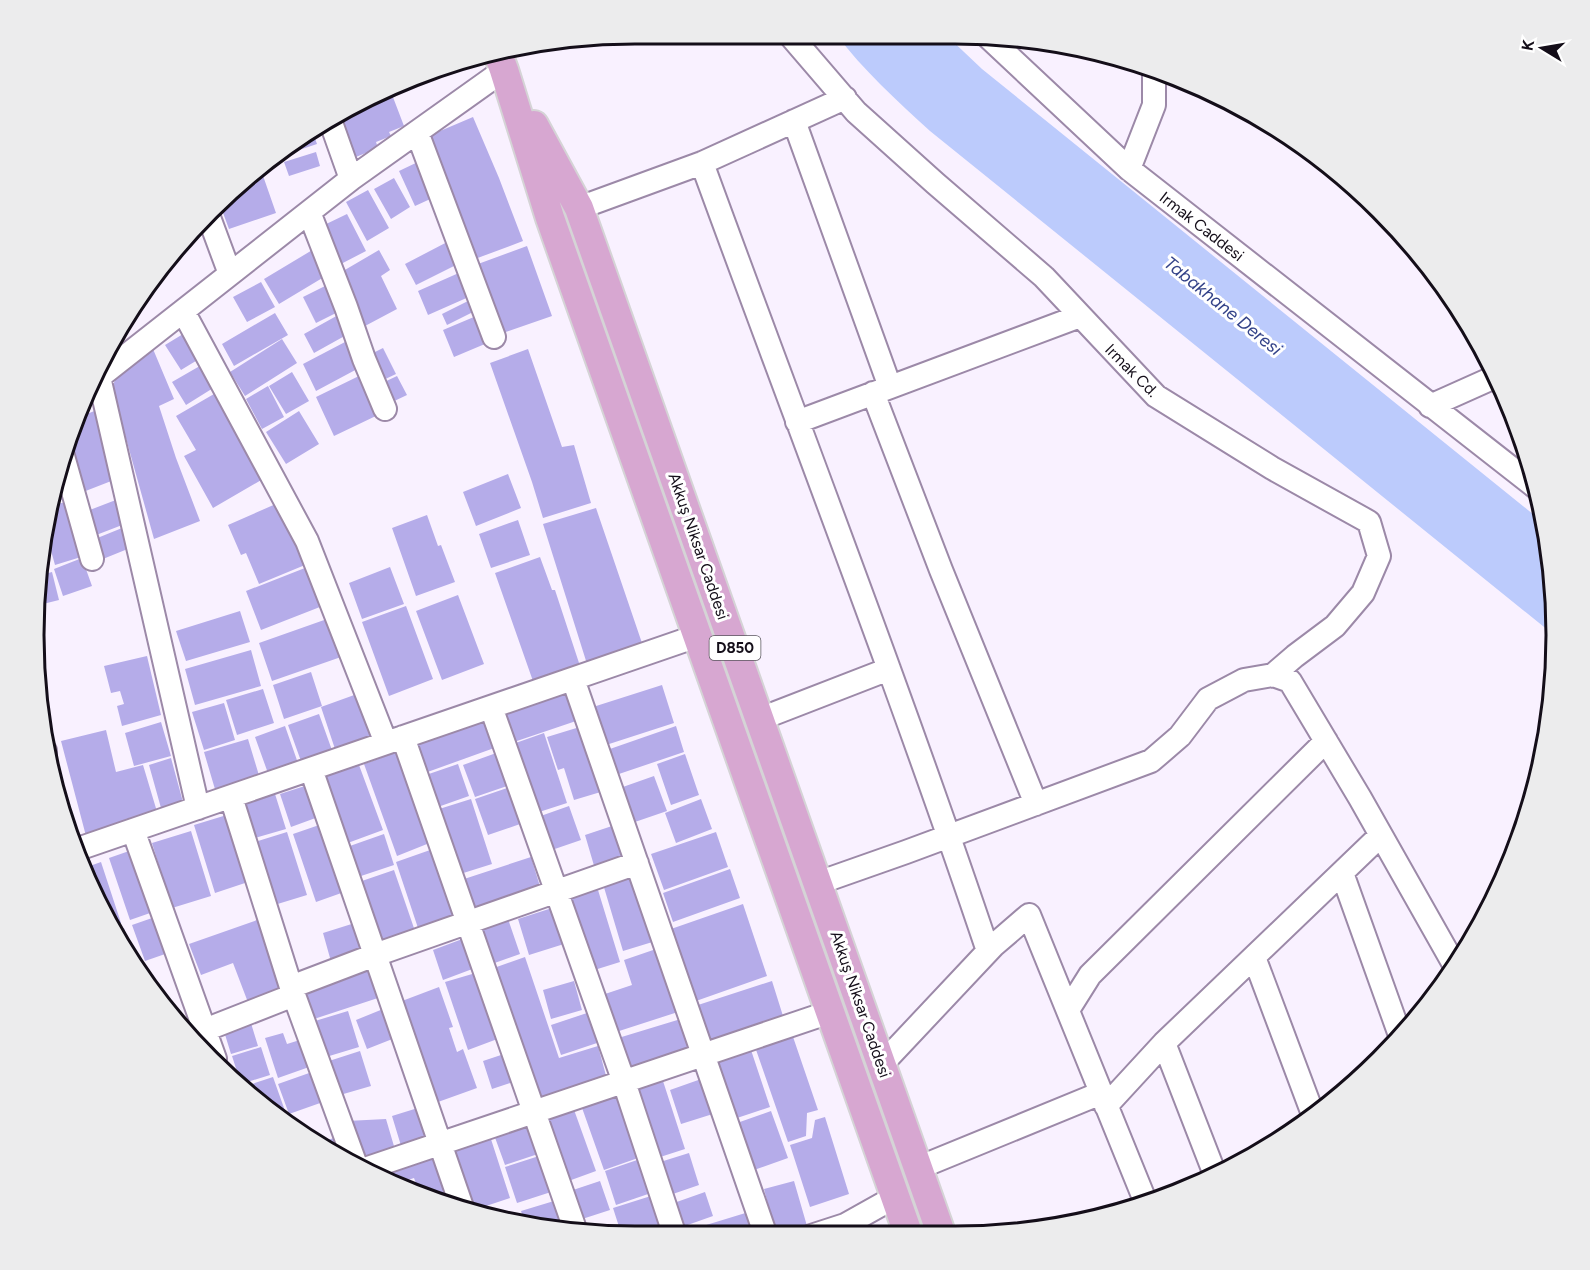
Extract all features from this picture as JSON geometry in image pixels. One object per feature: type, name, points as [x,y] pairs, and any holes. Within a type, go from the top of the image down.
[{"type":"main road","name":"Akkuş Niksar Caddesi","points":[[501,61],[579,208],[938,1226]]},
{"type":"main road","name":"Akkuş Niksar Caddesi","points":[[501,61],[550,218],[905,1226]]},
{"type":"street","name":"Irmak Cd.","points":[[798,44],[856,112],[1044,278],[1156,396],[1272,468],[1369,522],[1378,556],[1363,593],[1335,626],[1272,675]]},
{"type":"street","name":"Irmak Caddesi","points":[[997,45],[1129,169],[1430,406]]},
{"type":"street","points":[[109,365],[183,311],[351,179],[417,132],[501,61]]},
{"type":"street","points":[[1129,169],[1155,105],[1154,79]]},
{"type":"street","points":[[579,208],[702,163],[845,98]]},
{"type":"street","points":[[794,121],[941,570],[1036,804]]},
{"type":"street","points":[[333,127],[351,179]]},
{"type":"street","points":[[417,132],[494,337]]},
{"type":"street","points":[[702,163],[950,836],[988,951]]},
{"type":"street","points":[[309,212],[385,409]]},
{"type":"street","points":[[211,223],[230,274]]},
{"type":"street","points":[[183,311],[307,541],[395,740],[468,922],[573,1223]]},
{"type":"street","points":[[797,422],[1080,316]]},
{"type":"street","points":[[105,372],[198,808]]},
{"type":"street","points":[[1489,380],[1430,406],[1525,479]]},
{"type":"street","points":[[67,471],[92,559]]},
{"type":"street","points":[[84,847],[698,636]]},
{"type":"street","points":[[760,719],[889,669]]},
{"type":"street","points":[[818,883],[1151,761],[1180,736],[1208,699],[1244,680],[1272,675],[1290,681],[1381,835],[1454,952]]},
{"type":"street","points":[[573,679],[763,1226]]},
{"type":"street","points":[[491,707],[624,1082],[672,1226]]},
{"type":"street","points":[[1068,1010],[1090,975],[1326,741]]},
{"type":"street","points":[[311,769],[459,1199]]},
{"type":"street","points":[[231,797],[292,991],[352,1154]]},
{"type":"street","points":[[133,830],[198,1033],[375,955],[637,862]]},
{"type":"street","points":[[918,1168],[1104,1099],[1381,835]]},
{"type":"street","points":[[1342,873],[1397,1028]]},
{"type":"street","points":[[882,1064],[988,951],[1029,915],[1143,1196]]},
{"type":"street","points":[[1254,957],[1310,1107]]},
{"type":"street","points":[[373,1166],[830,1012]]},
{"type":"street","points":[[1164,1043],[1212,1168]]},
{"type":"street","points":[[842,1226],[895,1197]]},
{"type":"water","name":"Tabakhane Deresi","points":[[844,44],[956,44],[982,69],[1534,515],[1541,558],[1546,628],[930,131],[869,73]]},
{"type":"building","points":[[392,96],[404,126],[389,132],[391,136],[376,142],[378,148],[351,159],[337,124]]},
{"type":"building","points":[[473,117],[523,241],[475,259],[426,137]]},
{"type":"building","points":[[315,138],[317,144],[295,151]]},
{"type":"building","points":[[316,152],[320,166],[289,176],[284,162]]},
{"type":"building","points":[[422,160],[439,195],[415,206],[399,171]]},
{"type":"building","points":[[263,176],[276,213],[229,229],[223,212]]},
{"type":"building","points":[[394,178],[410,207],[391,219],[374,189]]},
{"type":"building","points":[[368,190],[389,228],[367,241],[346,202]]},
{"type":"building","points":[[347,214],[366,251],[339,265],[320,227]]},
{"type":"building","points":[[451,240],[462,262],[416,285],[405,264]]},
{"type":"building","points":[[527,246],[552,316],[503,333],[478,264]]},
{"type":"building","points":[[314,249],[329,274],[279,304],[264,279]]},
{"type":"building","points":[[379,250],[390,270],[381,276],[397,309],[365,326],[338,274]]},
{"type":"building","points":[[461,272],[471,296],[428,315],[418,291]]},
{"type":"building","points":[[261,282],[275,307],[247,322],[233,297]]},
{"type":"building","points":[[331,283],[344,309],[316,323],[303,297]]},
{"type":"building","points":[[468,301],[473,312],[447,325],[442,314]]},
{"type":"building","points":[[275,313],[288,335],[234,366],[222,344]]},
{"type":"building","points":[[340,314],[350,333],[314,353],[304,334]]},
{"type":"building","points":[[481,314],[492,341],[454,357],[443,330]]},
{"type":"building","points":[[188,331],[204,356],[181,370],[165,345]]},
{"type":"building","points":[[282,339],[297,363],[245,396],[230,372]]},
{"type":"building","points":[[345,342],[359,368],[316,391],[303,364]]},
{"type":"building","points":[[383,348],[396,374],[379,382],[367,356]]},
{"type":"building","points":[[153,349],[174,399],[159,406],[200,521],[154,539],[112,388],[117,375]]},
{"type":"building","points":[[528,349],[562,447],[574,445],[591,503],[543,518],[490,363]]},
{"type":"building","points":[[205,363],[218,385],[186,405],[172,382]]},
{"type":"building","points":[[292,372],[309,401],[286,414],[269,386]]},
{"type":"building","points":[[361,375],[380,414],[334,436],[316,397]]},
{"type":"building","points":[[397,376],[407,395],[388,404],[378,385]]},
{"type":"building","points":[[268,386],[284,417],[262,429],[246,399]]},
{"type":"building","points":[[214,394],[263,479],[213,508],[184,456],[196,450],[176,416]]},
{"type":"building","points":[[97,410],[119,478],[83,492],[71,460],[87,414]]},
{"type":"building","points":[[299,411],[319,444],[286,464],[266,432]]},
{"type":"building","points":[[508,474],[521,508],[476,526],[463,492]]},
{"type":"building","points":[[63,488],[65,499],[60,500]]},
{"type":"building","points":[[121,498],[130,522],[91,537],[82,513]]},
{"type":"building","points":[[66,502],[81,557],[55,565],[50,549],[59,504]]},
{"type":"building","points":[[278,503],[305,565],[259,584],[246,553],[241,555],[228,525]]},
{"type":"building","points":[[596,508],[643,646],[587,664],[543,524]]},
{"type":"building","points":[[427,515],[438,546],[441,545],[455,582],[416,596],[392,528]]},
{"type":"building","points":[[518,520],[530,555],[491,568],[479,534]]},
{"type":"building","points":[[127,526],[135,546],[98,561],[90,541]]},
{"type":"building","points":[[540,557],[552,590],[555,590],[581,669],[534,684],[495,573]]},
{"type":"building","points":[[82,558],[92,586],[63,596],[54,569]]},
{"type":"building","points":[[310,566],[325,605],[261,630],[246,591]]},
{"type":"building","points":[[390,567],[404,604],[362,619],[349,583]]},
{"type":"building","points":[[52,572],[59,600],[45,604],[45,596],[47,573]]},
{"type":"building","points":[[458,595],[484,664],[442,680],[416,611]]},
{"type":"building","points":[[406,606],[433,679],[389,696],[362,622]]},
{"type":"building","points":[[240,611],[250,642],[186,661],[176,631]]},
{"type":"building","points":[[327,619],[341,657],[272,681],[259,643]]},
{"type":"building","points":[[251,650],[261,686],[195,705],[185,669]]},
{"type":"building","points":[[147,656],[161,715],[122,726],[117,706],[124,704],[120,691],[111,693],[104,666]]},
{"type":"building","points":[[311,672],[322,706],[284,719],[273,685]]},
{"type":"building","points":[[662,685],[674,723],[606,745],[593,707]]},
{"type":"building","points":[[567,686],[579,720],[511,743],[500,710]]},
{"type":"building","points":[[263,689],[274,723],[237,735],[226,700]]},
{"type":"building","points":[[357,694],[372,739],[336,752],[321,707]]},
{"type":"building","points":[[224,703],[235,740],[204,750],[192,712]]},
{"type":"building","points":[[319,714],[333,753],[302,764],[288,725]]},
{"type":"building","points":[[486,715],[497,747],[422,774],[411,742]]},
{"type":"building","points":[[161,722],[171,756],[134,766],[125,733]]},
{"type":"building","points":[[285,726],[299,766],[269,776],[255,737]]},
{"type":"building","points":[[583,726],[604,791],[574,800],[564,768],[558,770],[547,737]]},
{"type":"building","points":[[676,726],[684,752],[616,775],[607,750]]},
{"type":"building","points":[[106,730],[116,772],[143,765],[158,815],[86,836],[61,741]]},
{"type":"building","points":[[544,733],[567,803],[533,814],[510,745]]},
{"type":"building","points":[[248,739],[261,782],[217,796],[204,752]]},
{"type":"building","points":[[400,751],[432,842],[397,856],[364,764]]},
{"type":"building","points":[[499,752],[510,785],[475,797],[463,765]]},
{"type":"building","points":[[685,754],[699,795],[671,805],[657,764]]},
{"type":"building","points":[[171,758],[183,802],[161,808],[149,765]]},
{"type":"building","points":[[458,764],[469,796],[435,808],[423,776]]},
{"type":"building","points":[[359,765],[383,830],[345,844],[324,777]]},
{"type":"building","points":[[654,776],[667,811],[632,823],[620,788]]},
{"type":"building","points":[[311,784],[321,816],[291,827],[280,794]]},
{"type":"building","points":[[510,787],[523,823],[488,835],[475,799]]},
{"type":"building","points":[[275,794],[286,829],[251,839],[241,805]]},
{"type":"building","points":[[471,799],[492,864],[457,875],[436,810]]},
{"type":"building","points":[[701,799],[712,829],[676,843],[665,813]]},
{"type":"building","points":[[569,806],[581,840],[546,852],[535,818]]},
{"type":"building","points":[[230,814],[251,881],[215,893],[194,825]]},
{"type":"building","points":[[325,823],[347,891],[316,902],[293,834]]},
{"type":"building","points":[[618,824],[628,858],[595,869],[585,835]]},
{"type":"building","points":[[191,831],[211,896],[172,908],[152,843]]},
{"type":"building","points":[[287,832],[307,895],[271,906],[252,843]]},
{"type":"building","points":[[716,832],[728,867],[664,890],[651,854]]},
{"type":"building","points":[[384,834],[394,865],[358,877],[347,847]]},
{"type":"building","points":[[433,849],[455,919],[419,931],[396,862]]},
{"type":"building","points":[[132,850],[153,912],[130,920],[109,858]]},
{"type":"building","points":[[531,857],[542,893],[470,917],[458,881]]},
{"type":"building","points":[[101,862],[121,923],[119,924],[104,897],[91,866]]},
{"type":"building","points":[[730,869],[740,898],[673,922],[663,893]]},
{"type":"building","points":[[394,870],[416,934],[380,946],[359,882]]},
{"type":"building","points":[[638,872],[659,940],[623,951],[603,884]]},
{"type":"building","points":[[598,890],[620,962],[588,972],[566,900]]},
{"type":"building","points":[[743,904],[767,976],[696,1001],[671,929]]},
{"type":"building","points":[[552,908],[564,944],[529,955],[518,919]]},
{"type":"building","points":[[155,917],[168,953],[145,961],[132,925]]},
{"type":"building","points":[[260,919],[285,992],[249,1005],[233,963],[201,975],[189,944]]},
{"type":"building","points":[[508,919],[520,954],[489,965],[477,930]]},
{"type":"building","points":[[358,922],[368,954],[332,965],[323,933]]},
{"type":"building","points":[[465,938],[475,968],[443,980],[433,950]]},
{"type":"building","points":[[659,948],[681,1011],[613,1033],[602,995],[632,985],[624,960]]},
{"type":"building","points":[[525,957],[559,1058],[598,1046],[608,1083],[538,1104],[491,969]]},
{"type":"building","points":[[370,963],[381,997],[314,1019],[303,985]]},
{"type":"building","points":[[479,972],[500,1038],[468,1050],[445,982]]},
{"type":"building","points":[[574,981],[582,1010],[551,1019],[543,990]]},
{"type":"building","points":[[772,981],[783,1016],[710,1040],[698,1005]]},
{"type":"building","points":[[439,987],[453,1027],[449,1028],[457,1052],[463,1049],[477,1088],[438,1102],[402,1001]]},
{"type":"building","points":[[388,1007],[400,1036],[367,1049],[356,1020]]},
{"type":"building","points":[[348,1011],[359,1047],[326,1057],[315,1021]]},
{"type":"building","points":[[587,1013],[597,1043],[561,1055],[551,1025]]},
{"type":"building","points":[[684,1018],[695,1052],[625,1074],[615,1039]]},
{"type":"building","points":[[250,1020],[258,1046],[231,1054],[223,1028]]},
{"type":"building","points":[[791,1031],[818,1110],[807,1113],[806,1136],[788,1142],[754,1044]]},
{"type":"building","points":[[283,1033],[287,1044],[303,1039],[312,1066],[278,1078],[265,1038]]},
{"type":"building","points":[[749,1044],[770,1107],[737,1118],[716,1056]]},
{"type":"building","points":[[261,1047],[270,1075],[247,1082],[237,1073],[232,1056]]},
{"type":"building","points":[[360,1051],[371,1086],[340,1095],[329,1061]]},
{"type":"building","points":[[510,1052],[519,1080],[492,1089],[483,1061]]},
{"type":"building","points":[[312,1072],[323,1102],[289,1114],[278,1084]]},
{"type":"building","points":[[273,1077],[285,1111],[275,1104],[251,1084]]},
{"type":"building","points":[[704,1078],[716,1113],[681,1124],[670,1090]]},
{"type":"building","points":[[663,1081],[685,1149],[654,1159],[633,1091]]},
{"type":"building","points":[[615,1093],[638,1158],[604,1170],[581,1105]]},
{"type":"building","points":[[421,1107],[431,1140],[402,1149],[392,1116]]},
{"type":"building","points":[[573,1107],[596,1171],[563,1183],[540,1120]]},
{"type":"building","points":[[771,1111],[788,1158],[754,1170],[737,1123]]},
{"type":"building","points":[[825,1117],[849,1194],[810,1207],[790,1145],[812,1138],[815,1120]]},
{"type":"building","points":[[386,1119],[396,1153],[367,1163],[358,1157],[347,1121]]},
{"type":"building","points":[[526,1121],[538,1154],[505,1165],[493,1132]]},
{"type":"building","points":[[489,1133],[510,1198],[484,1207],[472,1203],[453,1144]]},
{"type":"building","points":[[337,1137],[340,1148],[339,1147],[327,1140]]},
{"type":"building","points":[[689,1153],[699,1185],[667,1196],[657,1163]]},
{"type":"building","points":[[440,1154],[454,1198],[416,1184],[414,1178],[407,1180],[388,1172]]},
{"type":"building","points":[[539,1156],[551,1192],[517,1203],[505,1167]]},
{"type":"building","points":[[640,1159],[651,1193],[616,1205],[605,1171]]},
{"type":"building","points":[[600,1181],[610,1210],[576,1221],[567,1192]]},
{"type":"building","points":[[794,1181],[807,1226],[774,1226],[764,1189]]},
{"type":"building","points":[[705,1192],[713,1216],[678,1226],[671,1204]]},
{"type":"building","points":[[654,1195],[664,1224],[619,1226],[613,1208]]},
{"type":"building","points":[[554,1201],[560,1221],[522,1215],[521,1211]]},
{"type":"building","points":[[752,1211],[757,1226],[703,1226]]}]
